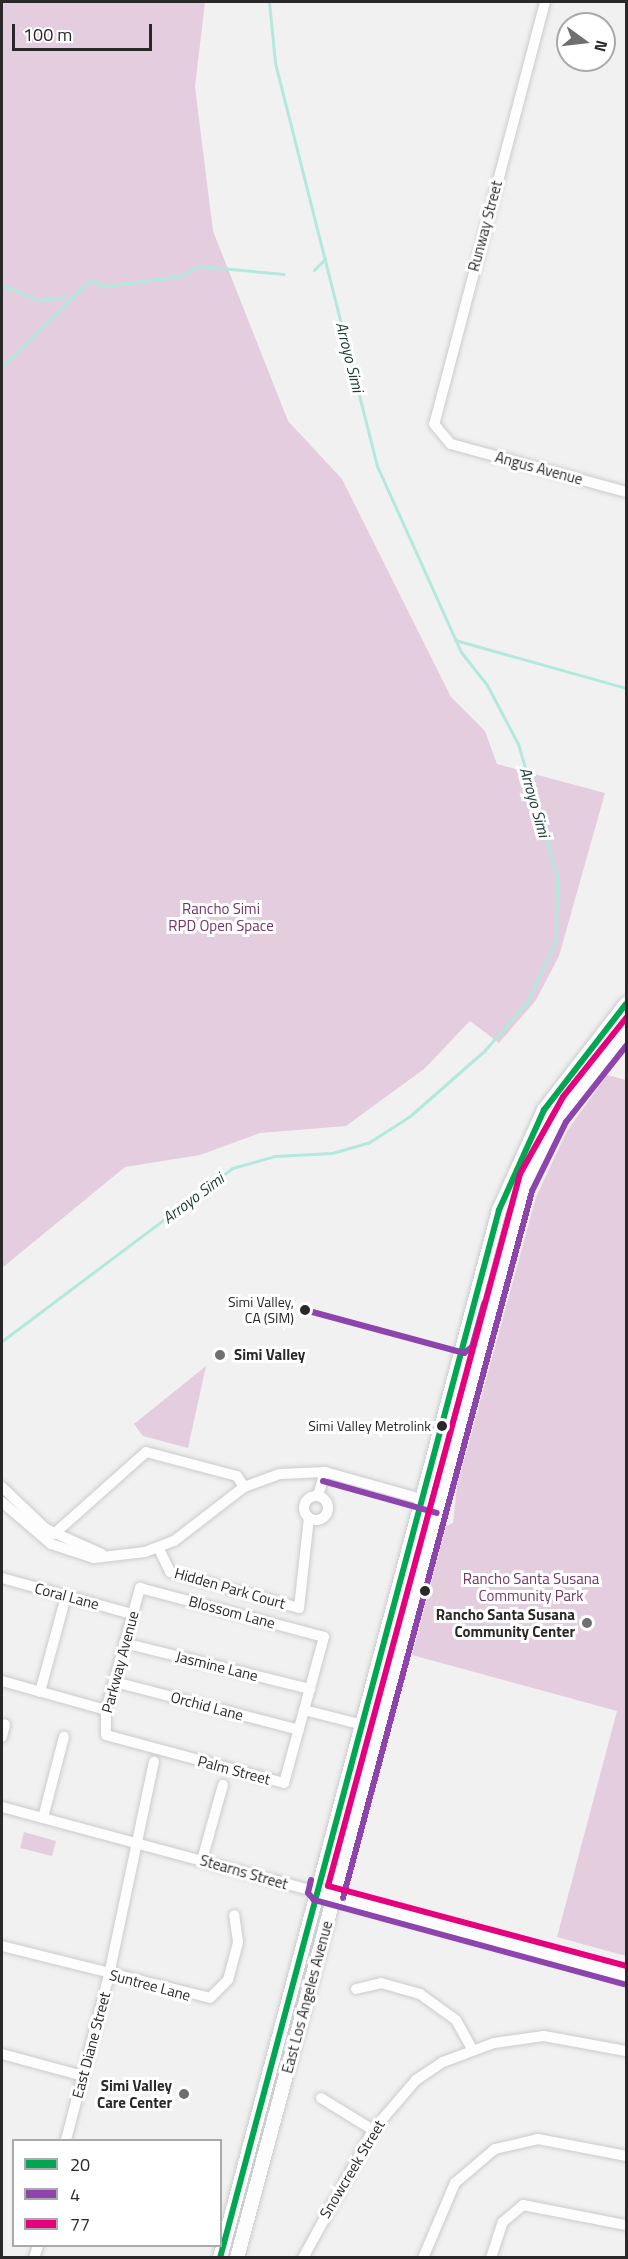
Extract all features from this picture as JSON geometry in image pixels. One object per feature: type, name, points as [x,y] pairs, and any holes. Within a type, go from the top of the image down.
[{"type":"main road","name":"East Los Angeles Avenue","points":[[220,2258],[512,1171],[555,1092],[627,1004]]},
{"type":"main road","name":"East Los Angeles Avenue","points":[[237,2258],[530,1171],[568,1102],[627,1032]]},
{"type":"main road","name":"Stearns Street","points":[[317,1892],[627,1975]]},
{"type":"street","name":"Runway Street","points":[[451,444],[434,424],[436,408],[545,2]]},
{"type":"street","name":"Angus Avenue","points":[[451,444],[627,492]]},
{"type":"street","points":[[54,1534],[146,1452],[237,1476],[244,1487]]},
{"type":"street","points":[[2,1502],[51,1544],[84,1556],[159,1548],[186,1534],[244,1487],[280,1474],[325,1472],[439,1504]]},
{"type":"street","name":"Hidden Park Court","points":[[159,1548],[170,1572],[299,1608],[309,1518],[305,1504],[318,1496],[325,1472]]},
{"type":"street","points":[[2,1487],[54,1534],[102,1554]]},
{"type":"street","name":"Hidden Park Court","points":[[309,1518],[326,1514],[327,1503],[318,1496]]},
{"type":"street","name":"Coral Lane","points":[[2,1578],[132,1614]]},
{"type":"street","name":"Parkway Avenue","points":[[106,1735],[106,1710],[140,1588]]},
{"type":"street","name":"Blossom Lane","points":[[140,1588],[324,1636]]},
{"type":"street","points":[[40,1692],[66,1596]]},
{"type":"street","name":"Palm Street","points":[[106,1735],[284,1783],[324,1636]]},
{"type":"street","name":"Jasmine Lane","points":[[124,1643],[310,1689]]},
{"type":"street","points":[[2,1682],[106,1710]]},
{"type":"street","name":"Orchid Lane","points":[[115,1682],[299,1730]]},
{"type":"street","points":[[304,1710],[379,1729]]},
{"type":"street","points":[[2,1737],[5,1724]]},
{"type":"street","points":[[43,1818],[64,1737]]},
{"type":"street","name":"East Diane Street","points":[[66,2139],[110,1975],[135,1842],[154,1762]]},
{"type":"street","points":[[202,1860],[223,1785]]},
{"type":"street","name":"Stearns Street","points":[[2,1807],[317,1892]]},
{"type":"street","name":"Suntree Lane","points":[[2,1946],[199,1998],[220,1993],[238,1942],[234,1915]]},
{"type":"street","points":[[356,1989],[381,1983],[420,1994],[456,2020],[472,2049]]},
{"type":"street","name":"Snowcreek Street","points":[[303,2258],[373,2130],[416,2080],[472,2049],[544,2036],[627,2051]]},
{"type":"street","points":[[4,2055],[83,2076]]},
{"type":"street","points":[[321,2098],[373,2130]]},
{"type":"street","points":[[423,2258],[455,2183],[495,2149],[538,2139],[627,2156]]},
{"type":"street","points":[[491,2258],[503,2222],[522,2205],[627,2225]]},
{"type":"green space","name":"Rancho Simi RPD Open Space","points":[[2,2],[205,2],[195,87],[213,231],[288,421],[342,479],[451,697],[485,731],[497,764],[605,793],[559,956],[536,1000],[499,1043],[470,1021],[424,1069],[346,1126],[260,1133],[200,1155],[125,1167],[2,1268]]},
{"type":"green space","name":"Rancho Santa Susana Community Park","points":[[607,1075],[626,1080],[626,1956],[557,1937],[617,1711],[412,1655],[446,1526],[453,1523],[457,1486],[536,1197],[567,1131]]},
{"type":"green space","points":[[206,1366],[188,1448],[143,1436],[134,1424]]},
{"type":"green space","points":[[24,1832],[56,1841],[52,1856],[20,1848]]},
{"type":"waterway","name":"Arroyo Simi","points":[[2,1341],[232,1168],[275,1156],[332,1153],[368,1143],[410,1116],[485,1050],[527,1002],[556,940],[557,877],[518,744],[487,685],[461,652],[377,466],[275,62],[269,2]]},
{"type":"waterway","points":[[314,270],[325,259]]},
{"type":"waterway","points":[[2,367],[89,281],[106,286],[181,276],[199,266],[284,274]]},
{"type":"waterway","points":[[2,285],[38,300],[65,297]]},
{"type":"waterway","points":[[455,640],[626,688]]},
{"type":"transit line","name":"20","points":[[220,2258],[499,1210],[544,1110],[626,1004]]},
{"type":"transit line","name":"77","points":[[626,1018],[563,1097],[520,1174],[328,1886],[626,1966]]},
{"type":"transit line","name":"4","points":[[343,1898],[532,1191],[566,1122],[626,1046]]},
{"type":"transit line","name":"4","points":[[305,1310],[464,1353],[472,1347],[484,1304]]},
{"type":"transit line","name":"4","points":[[323,1481],[437,1513]]},
{"type":"transit line","name":"4","points":[[311,1880],[308,1893],[314,1900],[624,1984]]},
{"type":"place","name":"Simi Valley, CA (SIM)","points":[[305,1310]]},
{"type":"place","name":"Simi Valley","points":[[220,1355]]},
{"type":"place","name":"Simi Valley Metrolink","points":[[442,1426]]},
{"type":"place","name":"Rancho Santa Susana Community Center","points":[[587,1623]]},
{"type":"place","name":"Simi Valley Care Center","points":[[184,2094]]}]
